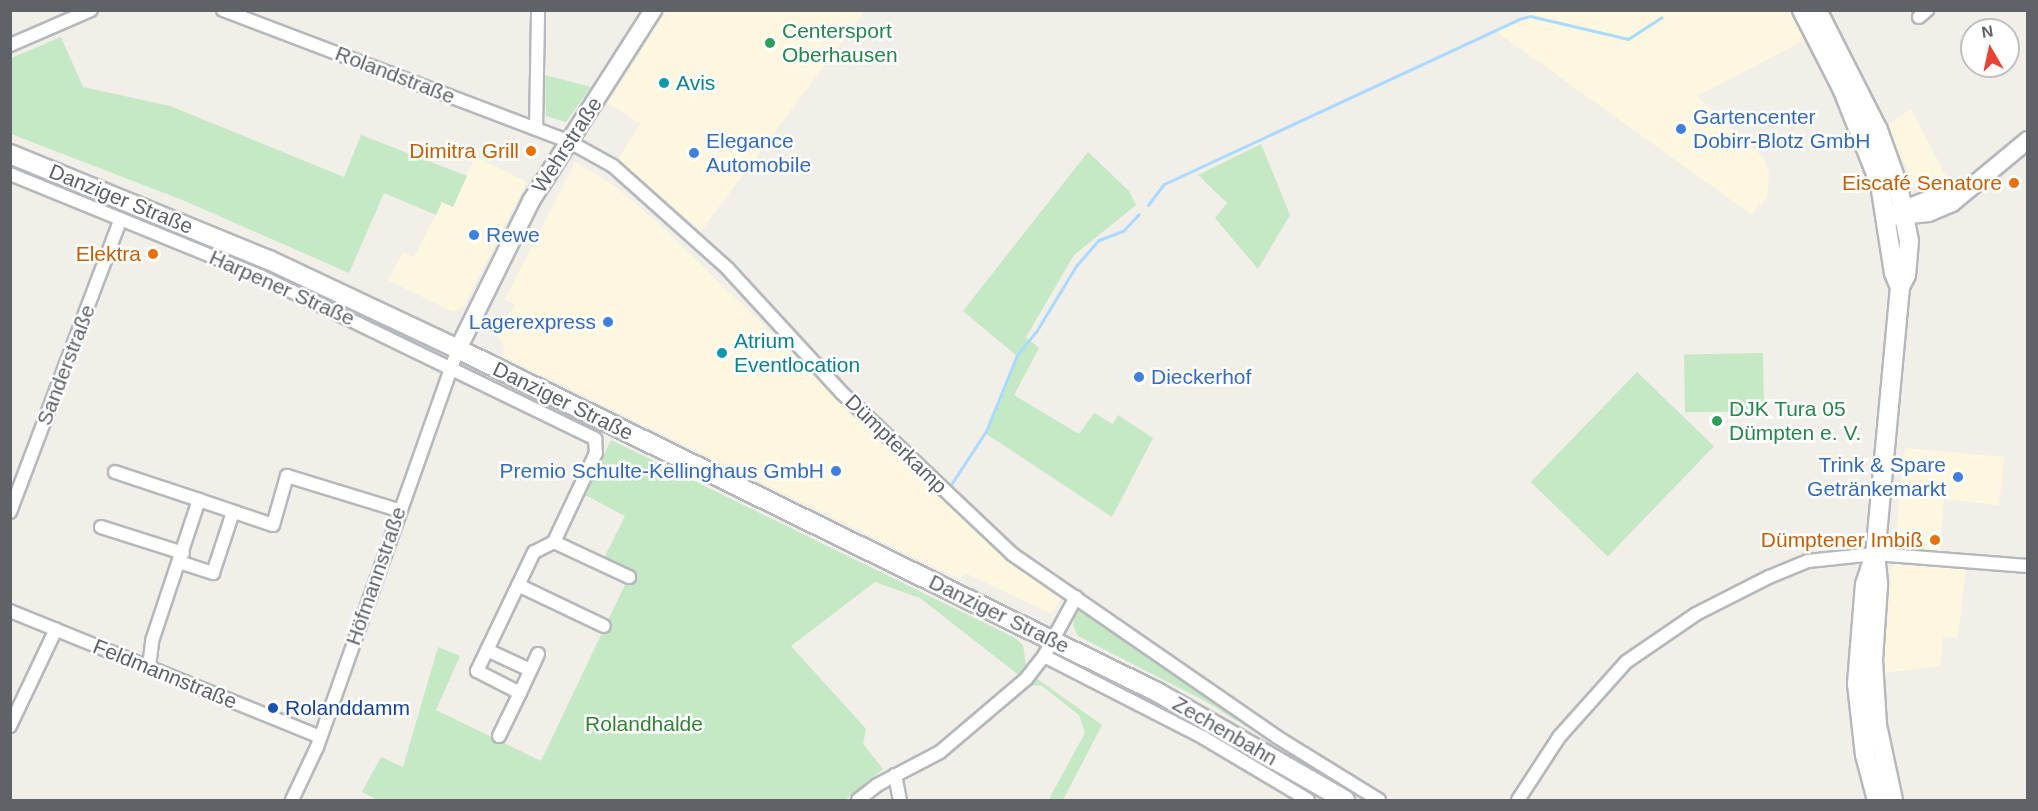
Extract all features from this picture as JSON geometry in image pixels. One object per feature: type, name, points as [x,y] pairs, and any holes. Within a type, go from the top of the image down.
[{"type":"main road","points":[[1802,10],[1863,135],[1887,216],[1894,273],[1900,287]]},
{"type":"main road","points":[[1817,10],[1878,130],[1905,213],[1909,250],[1906,275],[1900,287],[1875,554],[1878,585],[1873,660],[1876,715],[1893,801]]},
{"type":"main road","name":"Danziger Straße","points":[[10,154],[309,278],[458,350],[1101,673]]},
{"type":"main road","points":[[1875,554],[1865,584],[1857,684],[1865,755],[1877,801]]},
{"type":"main road","name":"Zechenbahn","points":[[1101,673],[1190,710],[1343,800]]},
{"type":"street","points":[[10,45],[90,10]]},
{"type":"street","name":"Rolandstraße","points":[[223,10],[236,13],[568,141]]},
{"type":"street","points":[[536,129],[538,10]]},
{"type":"street","name":"Wehrstraße","points":[[458,350],[531,201],[653,10]]},
{"type":"street","name":"Dümpterkamp","points":[[568,141],[630,178],[683,226],[775,317],[842,393],[1001,544],[1277,737],[1379,801]]},
{"type":"street","points":[[1887,216],[1952,203],[1962,191],[2028,141]]},
{"type":"street","name":"Harpener Straße","points":[[10,174],[286,288],[450,368]]},
{"type":"street","name":"Sanderstraße","points":[[10,512],[121,219]]},
{"type":"street","points":[[286,288],[309,278]]},
{"type":"street","name":"Höfmannstraße","points":[[292,801],[320,736],[398,510],[458,350]]},
{"type":"street","name":"Danziger Straße","points":[[450,368],[591,436],[597,443],[596,453],[554,542]]},
{"type":"street","points":[[116,472],[273,525],[287,476],[398,510]]},
{"type":"street","points":[[149,667],[152,641],[199,500]]},
{"type":"street","points":[[101,527],[181,557],[213,573],[232,512]]},
{"type":"street","points":[[520,693],[477,671],[538,547],[554,542],[628,577]]},
{"type":"street","points":[[1518,801],[1548,751],[1590,699],[1626,662],[1696,614],[1808,561],[1875,554],[2028,566]]},
{"type":"street","points":[[518,585],[604,626]]},
{"type":"street","points":[[858,801],[895,775],[940,752],[1026,679],[1048,648],[1076,597]]},
{"type":"street","name":"Feldmannstraße","points":[[10,611],[320,736]]},
{"type":"street","points":[[10,726],[56,629]]},
{"type":"street","points":[[488,650],[530,670]]},
{"type":"street","points":[[499,736],[538,654]]},
{"type":"street","name":"Zechenbahn","points":[[1101,673],[1308,801]]},
{"type":"street","points":[[895,775],[900,801]]},
{"type":"shaded area","points":[[667,10],[865,11],[701,231],[618,159],[640,124],[608,103]]},
{"type":"shaded area","name":"Gartencenter Dobirr-Blotz GmbH","points":[[1535,11],[1790,11],[1805,40],[1697,96],[1763,157],[1769,172],[1767,198],[1751,214],[1497,32]]},
{"type":"shaded area","points":[[1911,109],[1946,176],[1926,187],[1914,184],[1886,126]]},
{"type":"shaded area","points":[[475,156],[527,182],[463,307],[453,312],[388,280],[403,253],[414,257],[442,202],[453,207]]},
{"type":"shaded area","points":[[575,162],[612,184],[658,223],[1009,563],[1062,597],[1052,614],[965,573],[959,579],[501,355],[505,347],[497,335],[515,305],[505,299]]},
{"type":"shaded area","points":[[1905,448],[2004,457],[1999,505],[1944,499],[1940,551],[1903,548],[1895,540]]},
{"type":"shaded area","points":[[1898,562],[1966,567],[1958,638],[1943,637],[1940,666],[1883,673],[1891,567]]},
{"type":"green space","points":[[61,37],[83,87],[170,106],[344,177],[361,135],[467,176],[453,207],[442,202],[436,215],[384,193],[349,273],[185,201],[11,134],[11,58]]},
{"type":"green space","points":[[545,75],[591,87],[566,122],[546,116]]},
{"type":"green space","points":[[1261,144],[1290,215],[1258,269],[1215,218],[1227,203],[1198,175]]},
{"type":"green space","points":[[1088,152],[1129,191],[1136,205],[1074,255],[1026,337],[1039,348],[1014,395],[1079,434],[1094,413],[1113,424],[1118,415],[1153,438],[1112,517],[985,433],[1017,356],[963,311]]},
{"type":"green space","points":[[1763,353],[1764,411],[1685,412],[1684,354]]},
{"type":"green space","points":[[1637,372],[1714,446],[1608,556],[1531,482]]},
{"type":"green space","name":"Rolandhalde","points":[[611,440],[1015,638],[1023,645],[1026,666],[1020,676],[920,598],[875,582],[791,646],[866,729],[863,744],[883,769],[845,800],[378,800],[362,792],[381,757],[403,767],[438,647],[460,656],[436,710],[541,761],[630,574],[603,560],[625,516],[585,495]]},
{"type":"green space","points":[[1083,610],[1307,764],[1205,701],[1078,636],[1073,626],[1075,612]]},
{"type":"green space","points":[[1036,678],[1102,725],[1063,800],[1050,800],[1050,797],[1085,733],[1079,715],[1042,686],[1029,685]]},
{"type":"waterway","points":[[1148,205],[1164,184],[1519,19],[1530,16],[1628,39],[1662,17]]},
{"type":"waterway","points":[[950,486],[986,431],[1017,355],[1037,330],[1076,266],[1099,240],[1123,231],[1139,214]]},
{"type":"place","name":"Centersport Oberhausen","points":[[770,43]]},
{"type":"place","name":"Avis","points":[[664,83]]},
{"type":"place","name":"Gartencenter Dobirr-Blotz GmbH","points":[[1681,129]]},
{"type":"place","name":"Dimitra Grill","points":[[531,151]]},
{"type":"place","name":"Elegance Automobile","points":[[694,153]]},
{"type":"place","name":"Eiscafé Senatore","points":[[2014,183]]},
{"type":"place","name":"Rewe","points":[[474,235]]},
{"type":"place","name":"Elektra","points":[[153,254]]},
{"type":"place","name":"Lagerexpress","points":[[608,322]]},
{"type":"place","name":"Atrium Eventlocation","points":[[722,353]]},
{"type":"place","name":"Dieckerhof","points":[[1139,377]]},
{"type":"place","name":"DJK Tura 05 Dümpten e. V.","points":[[1717,421]]},
{"type":"place","name":"Premio Schulte-Kellinghaus GmbH","points":[[836,471]]},
{"type":"place","name":"Trink & Spare Getränkemarkt","points":[[1958,477]]},
{"type":"place","name":"Dümptener Imbiß","points":[[1935,540]]},
{"type":"place","name":"Rolanddamm","points":[[273,708]]}]
